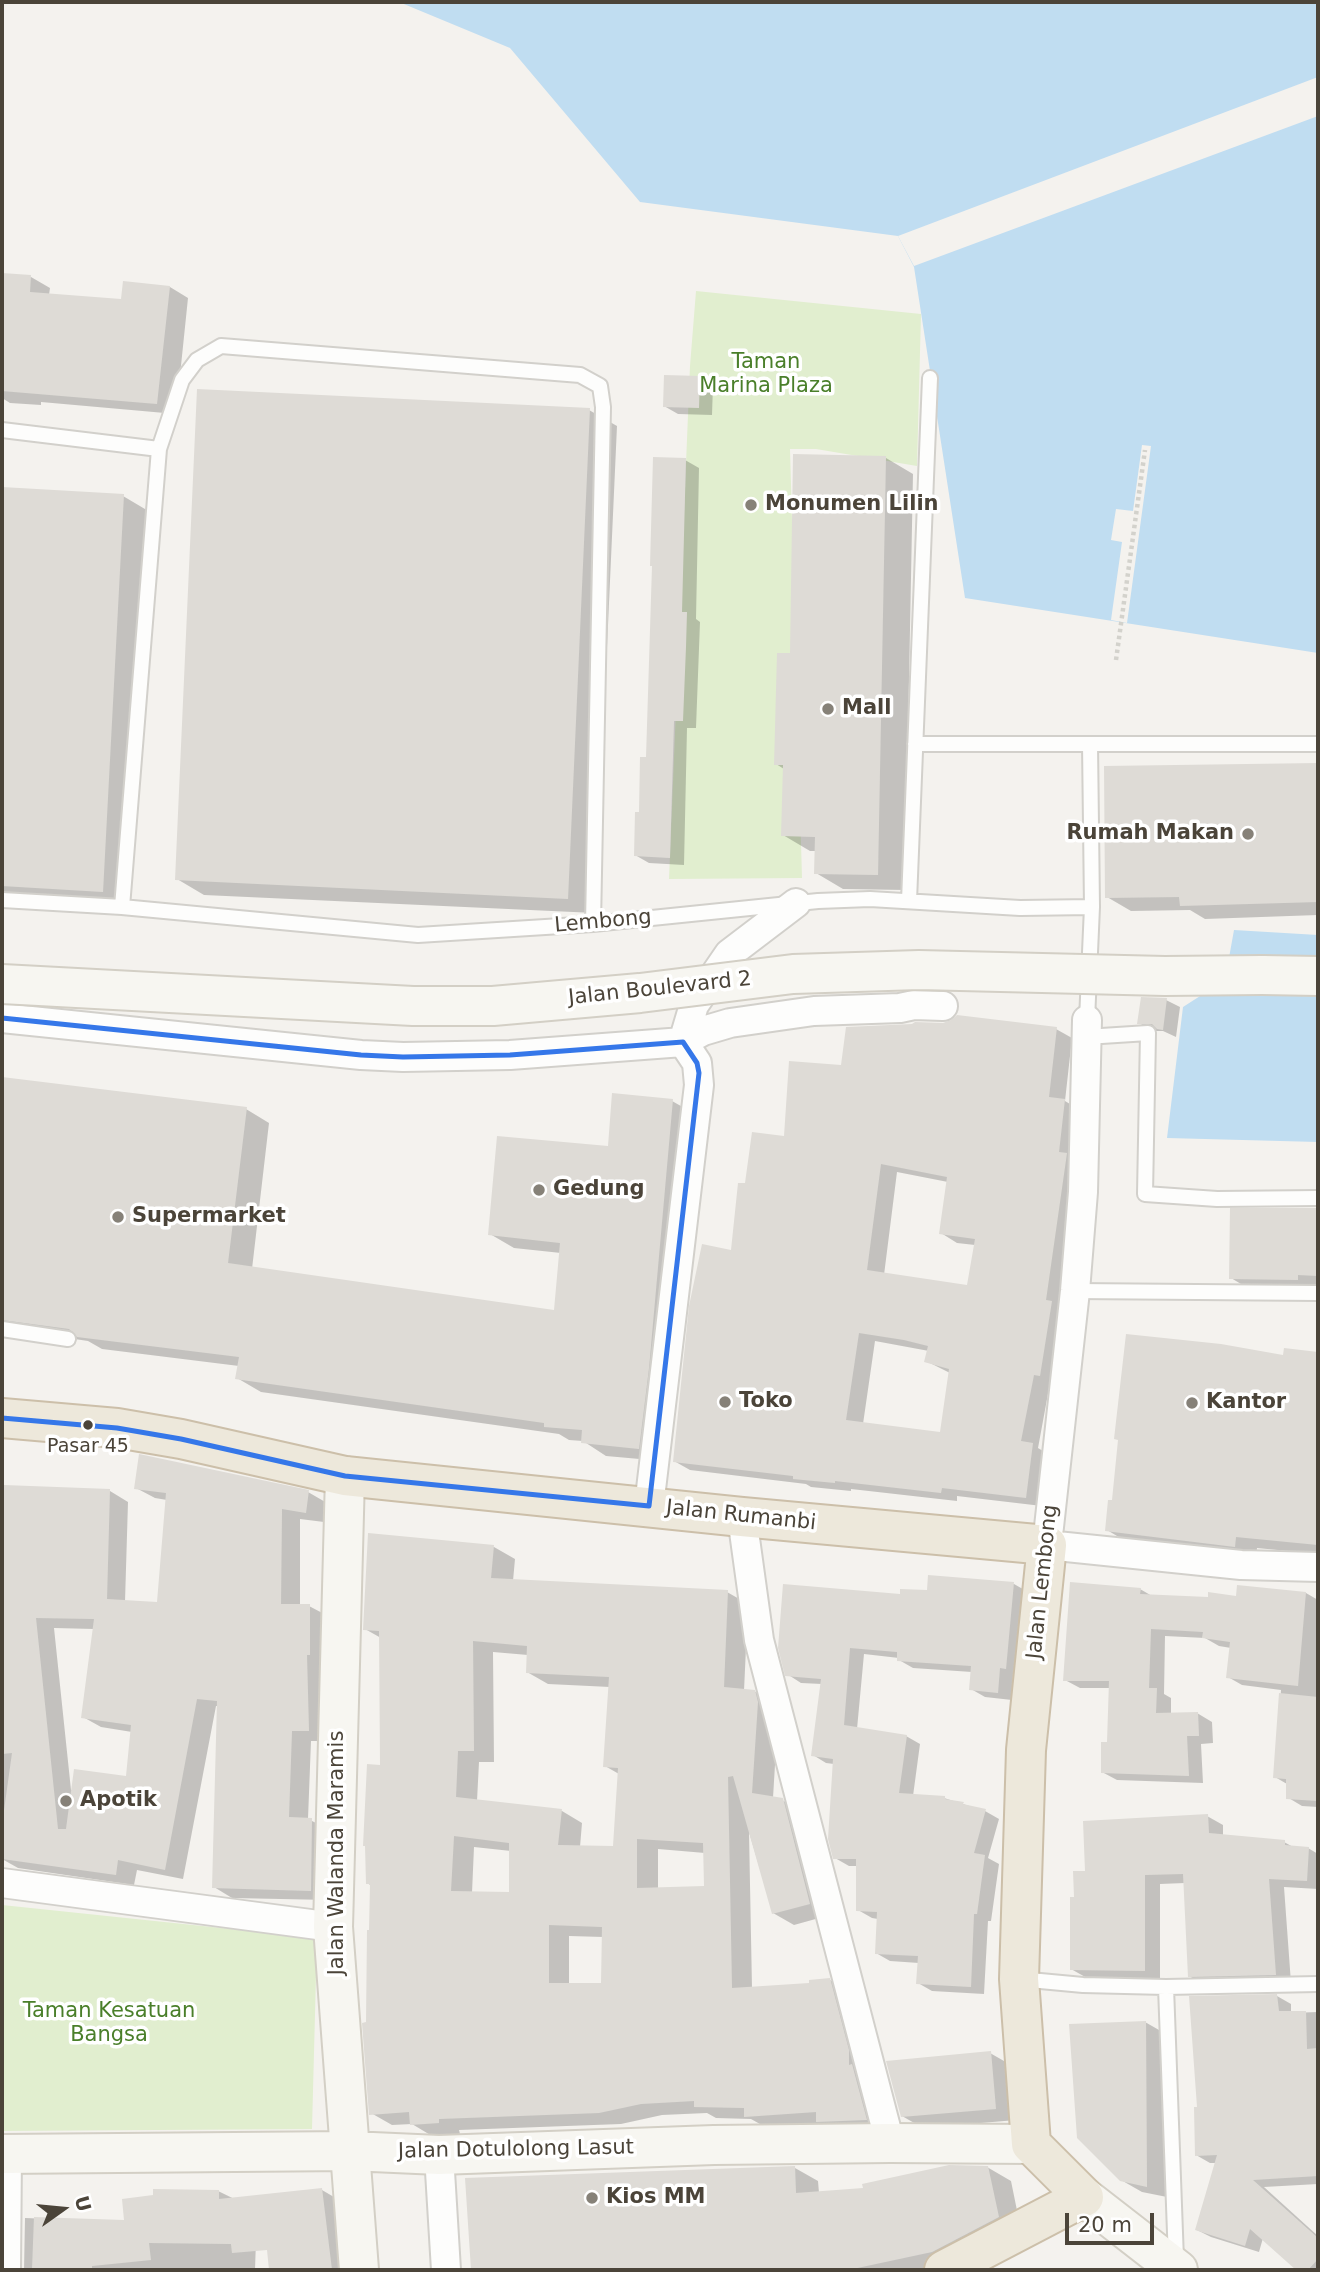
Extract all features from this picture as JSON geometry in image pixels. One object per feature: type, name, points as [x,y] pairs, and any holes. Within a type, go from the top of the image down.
[{"type":"highway","name":"Jalan Rumanbi","points":[[2,1418],[117,1428],[181,1439],[345,1476],[1047,1545]]},
{"type":"highway","name":"Jalan Lembong","points":[[1031,2144],[1019,1979],[1027,1750],[1047,1545]]},
{"type":"highway","points":[[944,2270],[1084,2197],[1031,2144]]},
{"type":"street","points":[[683,1042],[694,1005],[729,954],[796,903]]},
{"type":"street","name":"Jalan Boulevard 2","points":[[2,984],[413,1006],[493,1006],[640,993],[793,974],[919,970],[1165,976],[1318,976]]},
{"type":"street","points":[[2,1018],[403,1057],[510,1055],[683,1042],[702,1031],[730,1023],[814,1011],[900,1008],[914,1005],[943,1006]]},
{"type":"street","name":"Jalan Lembong","points":[[1047,1545],[1083,1192],[1086,1029]]},
{"type":"street","points":[[649,1506],[699,1085],[697,1063],[683,1042]]},
{"type":"street","name":"Jalan Walanda Maramis","points":[[345,1476],[333,1927],[359,2270]]},
{"type":"street","points":[[742,1517],[759,1640],[890,2143]]},
{"type":"street","name":"Jalan Rumanbi","points":[[1047,1545],[1241,1565],[1318,1567]]},
{"type":"street","points":[[2,1883],[333,1927]]},
{"type":"street","name":"Jalan Dotulolong Lasut","points":[[4,2154],[350,2151],[439,2155],[714,2145],[1031,2144]]},
{"type":"street","points":[[4,2154],[6,2270]]},
{"type":"street","points":[[439,2155],[446,2270]]},
{"type":"street","points":[[1084,2197],[1177,2269]]},
{"type":"lane","points":[[122,907],[159,449],[182,380],[197,360],[220,346],[580,376],[600,386],[603,407],[593,924]]},
{"type":"lane","points":[[909,901],[930,378]]},
{"type":"lane","points":[[2,430],[159,449]]},
{"type":"lane","points":[[915,744],[1318,744]]},
{"type":"lane","points":[[1090,744],[1092,907],[1086,1029],[1147,1033],[1145,1194],[1217,1199],[1318,1198]]},
{"type":"lane","name":"Lembong","points":[[2,900],[122,907],[418,935],[593,924],[796,903],[870,899],[1020,908],[1092,907]]},
{"type":"lane","points":[[1075,1291],[1318,1293]]},
{"type":"lane","points":[[2,1329],[68,1339]]},
{"type":"lane","points":[[1019,1979],[1083,1985],[1166,1987],[1318,1984]]},
{"type":"lane","points":[[1166,1987],[1177,2269]]},
{"type":"path","points":[[1116,660],[1145,450]]},
{"type":"green space","name":"Taman Marina Plaza","points":[[696,291],[921,314],[917,466],[816,449],[790,449],[802,878],[669,879],[690,366]]},
{"type":"green space","name":"Taman Kesatuan Bangsa","points":[[2,1905],[317,1938],[312,2129],[2,2131]]},
{"type":"water","points":[[399,2],[1318,2],[1318,653],[965,598],[914,267],[898,236],[640,202],[510,48]]},
{"type":"water","points":[[1234,930],[1318,935],[1318,1142],[1167,1138],[1183,1007],[1225,980]]},
{"type":"pier","points":[[1318,77],[1318,116],[914,266],[898,236]]},
{"type":"pier","points":[[1142,445],[1151,446],[1127,623],[1111,620],[1122,542],[1111,540],[1116,509],[1133,511]]},
{"type":"building","points":[[2,273],[31,275],[30,292],[121,299],[123,281],[170,286],[157,404],[2,391]]},
{"type":"building","points":[[664,375],[700,376],[699,408],[663,407]]},
{"type":"building","points":[[197,389],[590,408],[568,899],[175,880]]},
{"type":"building","name":"Mall","points":[[793,454],[886,456],[878,875],[814,874],[815,837],[781,836],[783,765],[774,765],[777,653],[790,653]]},
{"type":"building","points":[[653,457],[686,458],[682,612],[687,612],[686,647],[683,721],[674,721],[670,858],[634,856],[635,812],[639,812],[640,757],[646,757]]},
{"type":"building","points":[[2,487],[124,494],[103,892],[2,886]]},
{"type":"building","name":"Rumah Makan","points":[[1318,763],[1318,902],[1180,906],[1179,897],[1105,898],[1104,766]]},
{"type":"building","points":[[1141,997],[1167,998],[1163,1030],[1152,1024],[1137,1024]]},
{"type":"building","points":[[957,1015],[1057,1027],[1049,1097],[1065,1099],[1059,1152],[1067,1153],[1046,1300],[1052,1301],[1040,1376],[1034,1375],[1021,1441],[1033,1443],[1026,1498],[942,1488],[941,1493],[793,1479],[793,1476],[673,1462],[689,1306],[702,1244],[731,1250],[738,1183],[745,1183],[752,1132],[784,1136],[789,1061],[841,1065],[846,1027],[915,1022],[943,1023]],"holes":[[[881,1164],[947,1177],[939,1234],[975,1239],[967,1285],[867,1270]],[[859,1333],[928,1346],[924,1362],[949,1369],[940,1432],[846,1420]]]},
{"type":"building","points":[[2,1077],[247,1107],[228,1263],[554,1310],[560,1243],[488,1235],[497,1136],[608,1146],[612,1093],[673,1099],[649,1368],[639,1449],[581,1443],[582,1430],[544,1427],[544,1423],[235,1379],[239,1357],[77,1337],[69,1329],[2,1320]]},
{"type":"building","points":[[1230,1208],[1318,1208],[1318,1276],[1298,1275],[1298,1280],[1229,1279]]},
{"type":"building","points":[[1126,1334],[1221,1344],[1283,1355],[1284,1348],[1318,1352],[1318,1545],[1236,1537],[1235,1547],[1105,1531],[1108,1500],[1112,1500],[1118,1440],[1114,1439]]},
{"type":"building","points":[[139,1454],[309,1490],[306,1513],[282,1509],[281,1604],[310,1604],[310,1655],[307,1655],[309,1731],[292,1731],[289,1817],[312,1818],[311,1891],[212,1888],[217,1701],[197,1699],[165,1870],[118,1860],[116,1875],[2,1859],[2,1825],[12,1753],[2,1754],[4,1485],[110,1489],[107,1599],[157,1602],[166,1493],[134,1489]],"holes":[[[36,1618],[94,1619],[81,1718],[131,1725],[126,1776],[74,1769],[66,1829],[58,1829]]]},
{"type":"building","points":[[368,1533],[494,1545],[491,1578],[728,1590],[724,1687],[755,1690],[758,1702],[752,1793],[783,1798],[810,1904],[772,1914],[733,1776],[728,1777],[732,1988],[809,1983],[809,1980],[830,1978],[849,2050],[849,2065],[852,2064],[867,2120],[816,2122],[816,2112],[744,2117],[744,2108],[694,2107],[694,2101],[641,2104],[599,2113],[439,2119],[439,2123],[410,2125],[409,2112],[369,2115],[362,2023],[366,2022],[370,1884],[366,1884],[363,1846],[367,1764],[380,1765],[379,1631],[363,1630]],"holes":[[[473,1641],[527,1646],[526,1673],[609,1677],[603,1767],[618,1768],[613,1846],[558,1845],[562,1809],[456,1797],[458,1751],[474,1751]],[[454,1836],[509,1843],[509,1892],[451,1891]],[[637,1839],[703,1843],[704,1886],[637,1888]],[[549,1925],[602,1927],[601,1983],[549,1983]]]},
{"type":"building","points":[[928,1575],[1014,1582],[1006,1669],[1000,1668],[998,1693],[969,1690],[971,1666],[897,1661],[897,1652],[850,1648],[844,1725],[907,1735],[899,1793],[945,1796],[945,1799],[986,1809],[974,1853],[985,1855],[977,1914],[974,1914],[971,1987],[916,1984],[918,1956],[875,1954],[877,1912],[856,1911],[856,1859],[833,1859],[828,1839],[833,1759],[811,1756],[821,1679],[785,1676],[778,1648],[783,1584],[900,1594],[900,1589],[927,1590]]},
{"type":"building","points":[[1070,1582],[1141,1588],[1140,1594],[1208,1597],[1208,1592],[1236,1596],[1237,1585],[1306,1592],[1298,1686],[1226,1678],[1230,1642],[1202,1638],[1203,1632],[1151,1629],[1149,1688],[1157,1688],[1156,1713],[1198,1712],[1199,1736],[1187,1736],[1189,1776],[1101,1773],[1101,1742],[1107,1742],[1109,1681],[1063,1681]]},
{"type":"building","points":[[1279,1693],[1318,1697],[1318,1801],[1286,1799],[1286,1779],[1273,1778]]},
{"type":"building","points":[[1208,1814],[1209,1833],[1285,1840],[1285,1845],[1309,1847],[1307,1881],[1269,1879],[1276,1975],[1188,1977],[1183,1874],[1145,1875],[1145,1971],[1070,1970],[1070,1897],[1074,1897],[1073,1871],[1085,1871],[1083,1821]]},
{"type":"building","points":[[1277,1994],[1279,2011],[1306,2011],[1307,2049],[1318,2048],[1318,2176],[1253,2180],[1318,2238],[1318,2259],[1308,2270],[1296,2270],[1250,2229],[1245,2246],[1195,2230],[1217,2155],[1195,2156],[1194,2107],[1197,2107],[1189,1996]]},
{"type":"building","points":[[1146,2021],[1147,2187],[1120,2181],[1077,2138],[1069,2024]]},
{"type":"building","points":[[991,2051],[996,2109],[901,2117],[886,2061]]},
{"type":"building","points":[[949,2165],[988,2166],[999,2217],[932,2252],[848,2270],[471,2270],[465,2178],[795,2166],[796,2193],[863,2188],[862,2184]]},
{"type":"building","points":[[322,2188],[332,2270],[269,2270],[267,2250],[232,2253],[231,2244],[149,2243],[151,2260],[92,2266],[92,2270],[32,2270],[34,2217],[124,2220],[122,2199],[153,2195],[153,2189],[219,2190],[219,2199]]},
{"type":"transit line","points":[[2,1018],[403,1057],[510,1055],[683,1042],[697,1063],[699,1073],[649,1506],[345,1476],[181,1439],[117,1428],[2,1418]]},
{"type":"place","name":"Monumen Lilin","points":[[751,505]]},
{"type":"place","name":"Mall","points":[[828,709]]},
{"type":"place","name":"Rumah Makan","points":[[1248,834]]},
{"type":"place","name":"Gedung","points":[[539,1190]]},
{"type":"place","name":"Supermarket","points":[[118,1217]]},
{"type":"place","name":"Toko","points":[[725,1402]]},
{"type":"place","name":"Kantor","points":[[1192,1403]]},
{"type":"place","name":"Pasar 45","points":[[88,1425]]},
{"type":"place","name":"Apotik","points":[[66,1801]]},
{"type":"place","name":"Kios MM","points":[[592,2198]]}]
